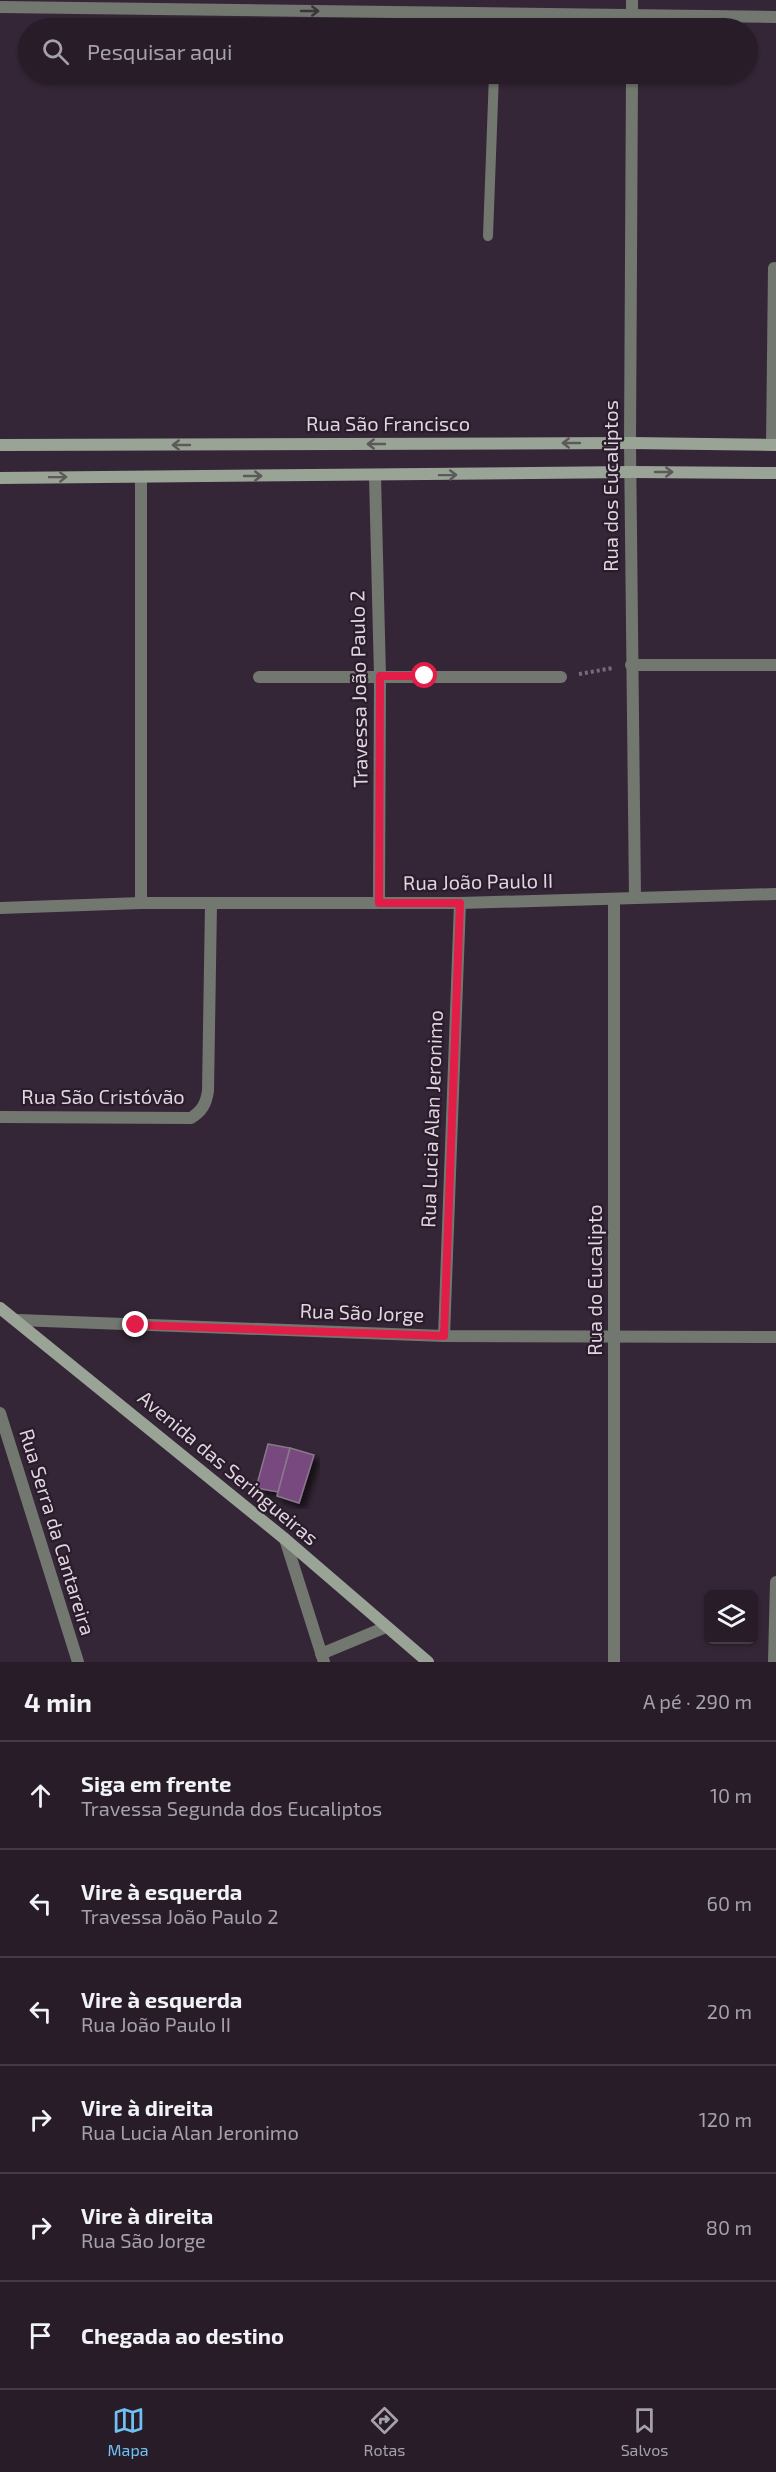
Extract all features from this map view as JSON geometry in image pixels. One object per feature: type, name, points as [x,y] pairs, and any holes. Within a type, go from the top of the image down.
[{"type":"street","points":[[632,0],[632,18]]},
{"type":"street","points":[[0,8],[496,14],[564,18]]},
{"type":"street","points":[[747,18],[776,17]]},
{"type":"street","name":"Rua dos Eucaliptos","points":[[632,84],[630,443],[635,898]]},
{"type":"street","points":[[774,268],[774,445]]},
{"type":"street","name":"Rua São Francisco","points":[[0,445],[630,443],[774,445]]},
{"type":"street","points":[[0,478],[631,472],[776,473]]},
{"type":"street","name":"Travessa João Paulo 2","points":[[375,476],[380,676],[379,903]]},
{"type":"street","points":[[141,477],[141,903]]},
{"type":"street","points":[[631,665],[776,665]]},
{"type":"street","points":[[259,677],[561,677]]},
{"type":"street","name":"Rua João Paulo II","points":[[0,908],[141,903],[460,903],[776,894]]},
{"type":"street","name":"Rua do Eucalipto","points":[[614,899],[614,1662]]},
{"type":"street","name":"Rua Lucia Alan Jeronimo","points":[[444,1336],[460,903]]},
{"type":"street","name":"Rua São Cristóvão","points":[[0,1117],[191,1118],[203,1108],[207,1091],[211,904]]},
{"type":"street","name":"Avenida das Seringueiras","points":[[0,1308],[18,1320],[285,1539],[428,1662]]},
{"type":"street","name":"Rua São Jorge","points":[[18,1320],[444,1336],[776,1337]]},
{"type":"street","name":"Rua Serra da Cantareira","points":[[0,1413],[78,1662]]},
{"type":"street","points":[[285,1539],[323,1658],[386,1627]]},
{"type":"street","points":[[774,1662],[776,1582]]},
{"type":"lane","points":[[488,236],[494,84]]},
{"type":"path","points":[[561,677],[631,665]]},
{"type":"building","points":[[268,1444],[290,1448],[278,1492],[256,1488]]},
{"type":"building","points":[[290,1448],[314,1455],[299,1503],[277,1496]]},
{"type":"route","points":[[136,1325],[444,1336],[460,903],[379,903],[380,676],[425,676]]}]
